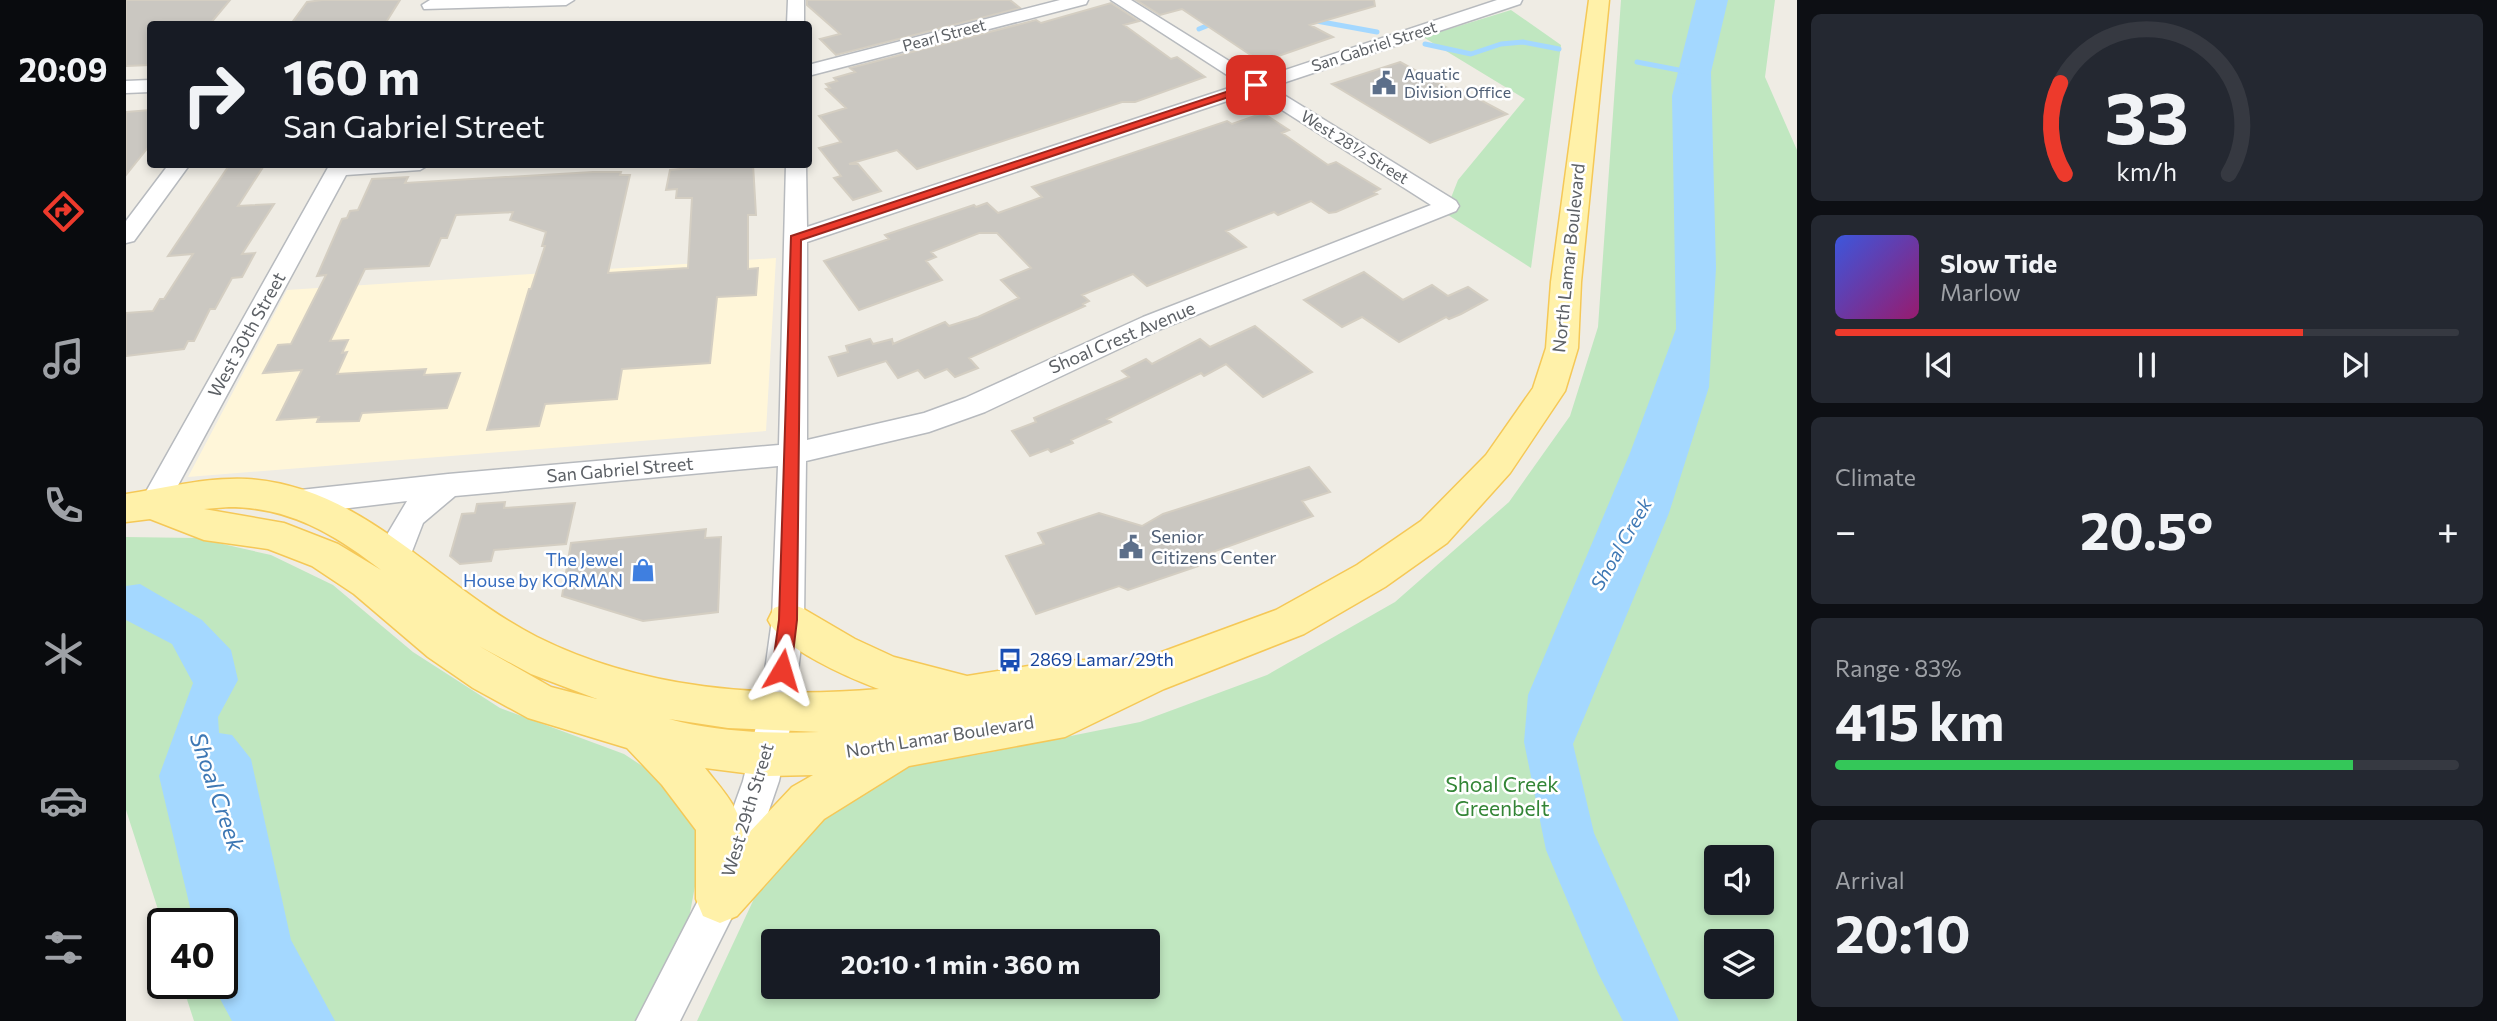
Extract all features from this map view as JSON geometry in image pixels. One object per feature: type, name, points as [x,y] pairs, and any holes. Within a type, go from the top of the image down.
[{"type":"main road","name":"North Lamar Boulevard","points":[[300,502],[351,527],[395,558],[469,618],[516,647],[567,671],[631,690],[704,705],[772,735],[836,753],[901,747],[1065,717],[1149,676],[1290,622],[1371,576],[1434,532],[1498,464],[1549,391],[1562,348],[1566,282],[1598,0]]},
{"type":"main road","points":[[139,506],[258,513],[300,502]]},
{"type":"main road","name":"North Lamar Boulevard","points":[[139,506],[204,525],[271,534],[325,555],[368,582],[442,644],[488,675],[543,704],[688,745],[772,735],[897,708],[1048,681],[1149,676]]},
{"type":"main road","points":[[788,620],[840,652],[888,674],[972,696]]},
{"type":"main road","points":[[640,732],[678,770],[719,823],[720,900]]},
{"type":"main road","points":[[720,900],[808,803],[901,747]]},
{"type":"street","points":[[421,21],[431,3],[566,0]]},
{"type":"street","points":[[796,0],[796,21]]},
{"type":"street","name":"Pearl Street","points":[[812,70],[1080,0]]},
{"type":"street","name":"West 28½ Street","points":[[1119,0],[1448,206]]},
{"type":"street","name":"San Gabriel Street","points":[[795,238],[1514,0]]},
{"type":"street","points":[[126,87],[147,86]]},
{"type":"street","points":[[126,236],[177,168]]},
{"type":"street","name":"West 30th Street","points":[[139,506],[338,168]]},
{"type":"street","name":"West 29th Street","points":[[657,1021],[720,900],[772,735],[788,620],[796,168]]},
{"type":"street","name":"Shoal Crest Avenue","points":[[791,453],[929,422],[975,405],[1152,323],[1448,206]]},
{"type":"street","name":"San Gabriel Street","points":[[300,502],[448,485],[791,453]]},
{"type":"street","points":[[395,558],[402,530],[412,514],[448,485]]},
{"type":"shaded area","points":[[776,258],[766,431],[188,477],[287,290]]},
{"type":"green space","name":"Shoal Creek Greenbelt","points":[[1621,0],[1775,0],[1765,77],[1797,150],[1797,1021],[697,1021],[765,875],[877,768],[976,755],[1140,722],[1267,675],[1395,602],[1509,502],[1570,416],[1598,327]]},
{"type":"green space","points":[[1511,10],[1561,45],[1531,268],[1445,213],[1458,180],[1525,99],[1423,37]]},
{"type":"green space","points":[[126,537],[196,538],[271,555],[333,585],[413,652],[500,708],[624,754],[685,794],[703,844],[689,918],[635,1021],[194,1021],[187,999],[238,999],[238,908],[158,908],[126,810]]},
{"type":"water","name":"Shoal Creek","points":[[1696,0],[1728,0],[1711,72],[1716,268],[1709,387],[1669,513],[1573,744],[1594,833],[1679,1021],[1623,1021],[1598,973],[1546,850],[1524,742],[1528,695],[1630,453],[1676,329],[1672,96]]},
{"type":"water","name":"Shoal Creek","points":[[140,584],[202,620],[231,650],[238,680],[218,717],[219,733],[232,735],[251,759],[291,940],[335,1021],[232,1021],[220,999],[238,999],[238,908],[190,908],[159,776],[193,683],[172,644],[126,620],[126,586]]},
{"type":"building","points":[[126,0],[230,0],[212,21],[147,21],[147,65],[126,66]]},
{"type":"building","points":[[400,0],[387,21],[293,21],[307,2]]},
{"type":"building","points":[[807,0],[1010,0],[1020,8],[836,55],[820,39],[840,34],[807,5]]},
{"type":"building","points":[[1136,0],[1374,0],[1375,6],[1310,25],[1333,37],[1261,62],[1182,9],[1160,15]]},
{"type":"building","points":[[1111,3],[1139,21],[1124,25],[1171,59],[1177,57],[1205,77],[1135,102],[1122,102],[917,169],[897,150],[849,164],[858,164],[881,191],[853,200],[834,178],[841,176],[819,148],[841,142],[819,116],[846,108],[826,89],[830,88],[826,84],[837,81],[834,78],[855,72],[850,68],[1036,20],[1041,23]]},
{"type":"building","points":[[1400,62],[1451,90],[1458,88],[1507,114],[1430,143],[1332,84]]},
{"type":"building","points":[[147,110],[147,149],[126,175],[126,112]]},
{"type":"building","points":[[1263,113],[1289,130],[1282,133],[1328,165],[1336,162],[1380,189],[1374,192],[1377,194],[1329,213],[1311,201],[1278,215],[1274,212],[1226,231],[1246,247],[1147,286],[1133,274],[1082,295],[1089,301],[1083,304],[1085,306],[969,358],[978,368],[955,377],[947,369],[925,378],[918,370],[898,378],[886,361],[838,376],[829,357],[848,352],[846,346],[870,339],[873,344],[892,339],[893,344],[945,322],[949,326],[978,317],[1019,298],[1001,280],[1031,268],[997,233],[979,233],[931,252],[936,257],[926,261],[942,280],[859,310],[824,261],[889,239],[885,235],[974,205],[976,207],[987,203],[998,213],[1042,197],[1032,187],[1227,121],[1232,124]]},
{"type":"building","points":[[227,168],[262,168],[238,206],[274,204],[242,254],[255,253],[242,277],[232,278],[215,309],[210,309],[194,341],[188,341],[184,349],[126,356],[126,313],[153,311],[160,299],[164,299],[193,254],[168,256]]},
{"type":"building","points":[[753,168],[756,215],[748,215],[748,269],[758,268],[756,295],[717,297],[710,363],[622,369],[617,399],[545,404],[539,426],[487,430],[529,289],[545,246],[542,246],[546,232],[510,220],[513,212],[456,215],[447,238],[441,238],[429,266],[365,269],[330,341],[348,340],[342,353],[347,352],[337,374],[426,369],[424,375],[460,373],[447,408],[362,413],[359,421],[317,422],[319,417],[277,420],[302,370],[263,373],[278,345],[291,344],[326,275],[317,276],[342,219],[347,218],[350,211],[358,210],[372,179],[408,177],[405,183],[593,172],[621,172],[620,175],[630,175],[608,273],[688,268],[692,198],[676,198],[677,189],[666,190],[670,170]]},
{"type":"building","points":[[1364,272],[1403,300],[1432,285],[1448,296],[1468,287],[1487,300],[1449,319],[1446,317],[1399,342],[1362,317],[1342,327],[1304,300]]},
{"type":"building","points":[[1255,326],[1312,372],[1263,397],[1226,364],[1204,376],[1201,373],[1107,419],[1111,422],[1051,452],[1048,449],[1030,456],[1012,431],[1036,422],[1034,418],[1129,377],[1122,371],[1146,359],[1152,364],[1200,339],[1210,347]]},
{"type":"building","points":[[1309,467],[1330,492],[1302,501],[1313,516],[1207,554],[1213,561],[1128,590],[1119,586],[1036,614],[1006,556],[1044,544],[1038,533],[1099,513],[1142,526],[1163,514]]},
{"type":"building","points":[[505,502],[504,508],[575,503],[566,544],[494,550],[491,561],[460,564],[450,556],[462,514],[475,513],[477,504]]},
{"type":"building","name":"The Jewel House by KORMAN","points":[[706,529],[705,538],[721,537],[718,612],[643,621],[562,596],[571,543]]},
{"type":"waterway","points":[[1311,20],[1377,32]]},
{"type":"waterway","points":[[1199,29],[1216,22]]},
{"type":"waterway","points":[[1425,44],[1471,54],[1501,44],[1523,42],[1559,49]]},
{"type":"waterway","points":[[1637,62],[1689,72]]},
{"type":"place","name":"Aquatic Division Office","points":[[1384,83]]},
{"type":"place","name":"Senior Citizens Center","points":[[1131,547]]},
{"type":"place","name":"The Jewel House by KORMAN","points":[[643,570]]},
{"type":"place","name":"2869 Lamar/29th","points":[[1010,660]]},
{"type":"route","points":[[782,670],[788,620],[795,353],[795,238],[1256,85]]}]
